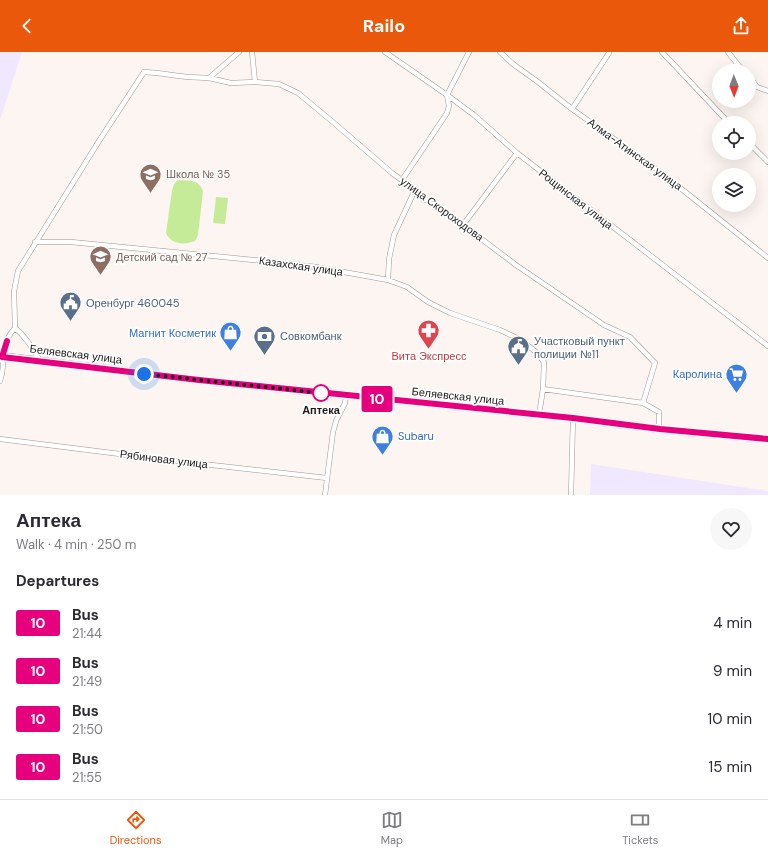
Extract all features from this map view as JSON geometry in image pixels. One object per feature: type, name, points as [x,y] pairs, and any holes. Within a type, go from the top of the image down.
[{"type":"main road","name":"Беляевская улица","points":[[1,358],[40,361],[346,396],[768,439]]},
{"type":"street","points":[[209,78],[239,52]]},
{"type":"street","points":[[252,52],[255,82]]},
{"type":"street","name":"Рощинская улица","points":[[385,52],[447,95],[517,153],[768,346]]},
{"type":"street","points":[[402,180],[447,113],[449,106],[447,95],[469,52]]},
{"type":"street","name":"Алма-Атинская улица","points":[[500,52],[513,64],[572,109],[659,171],[768,258]]},
{"type":"street","points":[[572,109],[609,52]]},
{"type":"street","points":[[662,52],[722,116]]},
{"type":"street","points":[[728,52],[737,64]]},
{"type":"street","name":"улица Скороходова","points":[[35,242],[144,72],[209,78],[231,83],[255,82],[279,84],[298,93],[407,184],[414,192],[463,225],[516,265],[604,325],[630,337],[655,363],[643,404]]},
{"type":"street","points":[[756,86],[768,90]]},
{"type":"street","points":[[756,150],[768,162]]},
{"type":"street","points":[[463,225],[517,153]]},
{"type":"street","points":[[388,280],[388,259],[394,235],[414,192]]},
{"type":"street","points":[[0,381],[4,365],[1,358],[7,341],[15,328],[14,291],[18,271],[35,242]]},
{"type":"street","name":"Казахская улица","points":[[35,242],[71,242],[264,261],[316,267],[388,280],[407,287],[428,302],[450,312],[500,330],[522,340],[536,352],[544,362],[543,389]]},
{"type":"street","points":[[15,328],[21,333],[40,361]]},
{"type":"street","points":[[539,415],[543,389],[643,404],[659,412],[660,429]]},
{"type":"street","points":[[325,495],[333,432],[336,421],[345,403],[346,396]]},
{"type":"street","points":[[571,495],[573,418]]},
{"type":"street","name":"Рябиновая улица","points":[[0,439],[327,478]]},
{"type":"shaded area","points":[[0,52],[22,52],[0,120]]},
{"type":"shaded area","points":[[591,464],[768,491],[768,495],[590,495]]},
{"type":"green space","points":[[178,180],[190,181],[199,184],[203,191],[198,235],[195,241],[187,243],[175,242],[168,237],[166,233],[172,190],[174,184]]},
{"type":"green space","points":[[216,197],[228,198],[225,224],[213,223]]},
{"type":"bus line","name":"10","points":[[7,341],[2,357],[367,398],[768,439]]},
{"type":"place","name":"Школа № 35","points":[[150,194]]},
{"type":"place","name":"Детский сад № 27","points":[[100,276]]},
{"type":"place","name":"Оренбург 460045","points":[[70,322]]},
{"type":"place","name":"Вита Экспресс","points":[[429,350]]},
{"type":"place","name":"Магнит Косметик","points":[[231,352]]},
{"type":"place","name":"Совкомбанк","points":[[264,356]]},
{"type":"place","name":"Участковый пункт полиции №11","points":[[519,366]]},
{"type":"place","name":"Аптека","points":[[321,393]]},
{"type":"place","name":"Каролина","points":[[737,394]]},
{"type":"place","name":"Subaru","points":[[383,456]]},
{"type":"route","points":[[144,374],[321,393]]}]
